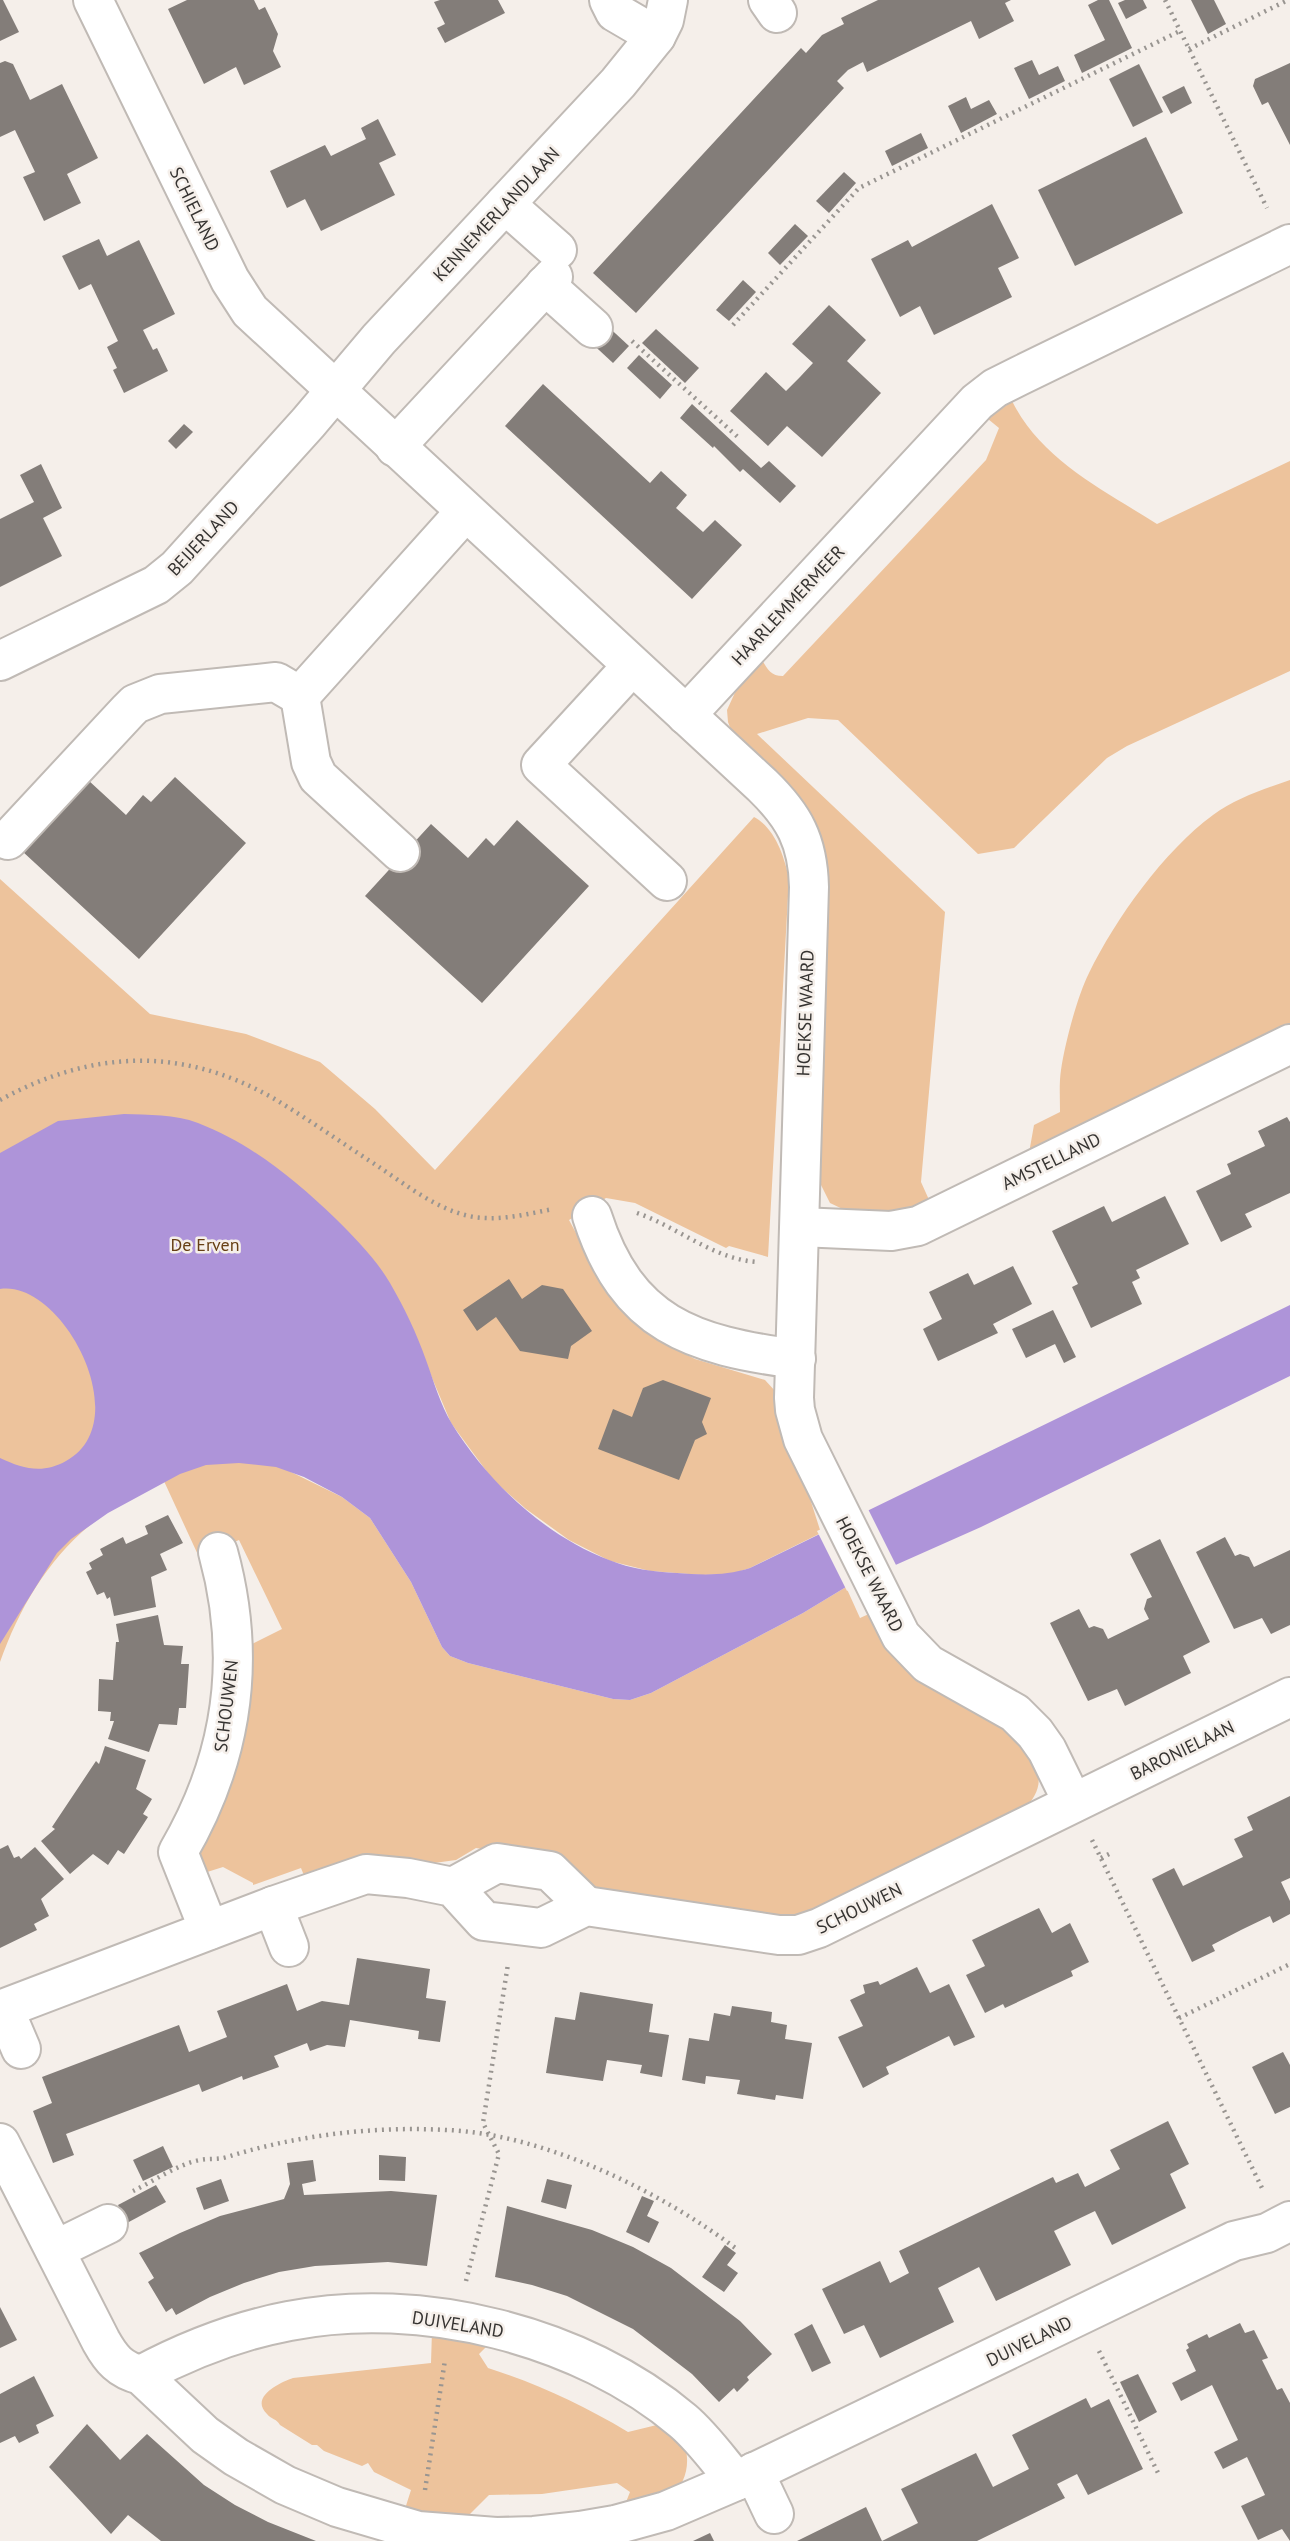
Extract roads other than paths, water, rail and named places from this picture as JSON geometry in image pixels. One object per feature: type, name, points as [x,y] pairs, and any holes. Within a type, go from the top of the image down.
[{"type":"street","name":"SCHIELAND","points":[[93,0],[236,291],[258,320],[335,391]]},
{"type":"street","points":[[609,0],[615,12],[656,36]]},
{"type":"street","name":"KENNEMERLANDLAAN","points":[[335,391],[379,339],[618,83],[656,36],[664,20],[668,0]]},
{"type":"street","points":[[505,204],[552,271],[610,332]]},
{"type":"street","name":"HAARLEMMERMEER","points":[[686,715],[977,402],[995,388],[1280,230]]},
{"type":"street","points":[[395,447],[552,271]]},
{"type":"street","points":[[335,391],[686,715]]},
{"type":"street","name":"BEIJERLAND","points":[[0,661],[163,581],[335,391]]},
{"type":"street","points":[[400,852],[324,785],[313,770],[315,694],[465,512]]},
{"type":"street","points":[[632,666],[541,765],[667,880]]},
{"type":"street","points":[[8,840],[128,711],[143,700],[160,694],[276,682],[315,694]]},
{"type":"street","name":"HOEKSE WAARD","points":[[686,715],[784,807],[802,841],[808,864],[794,1398],[803,1439],[885,1606],[908,1646],[928,1664],[1002,1704],[1035,1733],[1047,1750],[1081,1819]]},
{"type":"street","name":"AMSTELLAND","points":[[800,1227],[891,1231],[918,1226],[1290,1044]]},
{"type":"street","points":[[595,1211],[601,1241],[623,1283],[657,1316],[706,1341],[745,1352],[796,1359]]},
{"type":"street","name":"SCHOUWEN","points":[[209,1930],[178,1853],[217,1771],[228,1724],[232,1649],[228,1595],[218,1552]]},
{"type":"street","name":"BARONIELAAN","points":[[1081,1819],[1290,1697]]},
{"type":"street","name":"SCHOUWEN","points":[[586,1906],[779,1936],[799,1935],[1081,1819]]},
{"type":"street","points":[[21,2049],[2,2010],[273,1906],[366,1874],[408,1878],[453,1887],[484,1921],[541,1928],[586,1906],[550,1871],[497,1863],[453,1887]]},
{"type":"street","points":[[273,1906],[289,1947]]},
{"type":"street","name":"DUIVELAND","points":[[0,2143],[111,2359],[128,2372],[141,2375],[205,2435],[260,2472],[309,2497],[418,2536],[534,2536],[615,2525],[666,2511],[745,2477],[1234,2241],[1267,2233],[1283,2218]]},
{"type":"street","points":[[55,2250],[115,2210]]},
{"type":"street","name":"DUIVELAND","points":[[141,2375],[222,2338],[291,2320],[366,2314],[432,2317],[473,2324],[551,2346],[603,2369],[685,2423],[745,2477]]},
{"type":"street","points":[[745,2477],[774,2514]]},
{"type":"park label","name":"De Erven","points":[[205,1244]]}]
